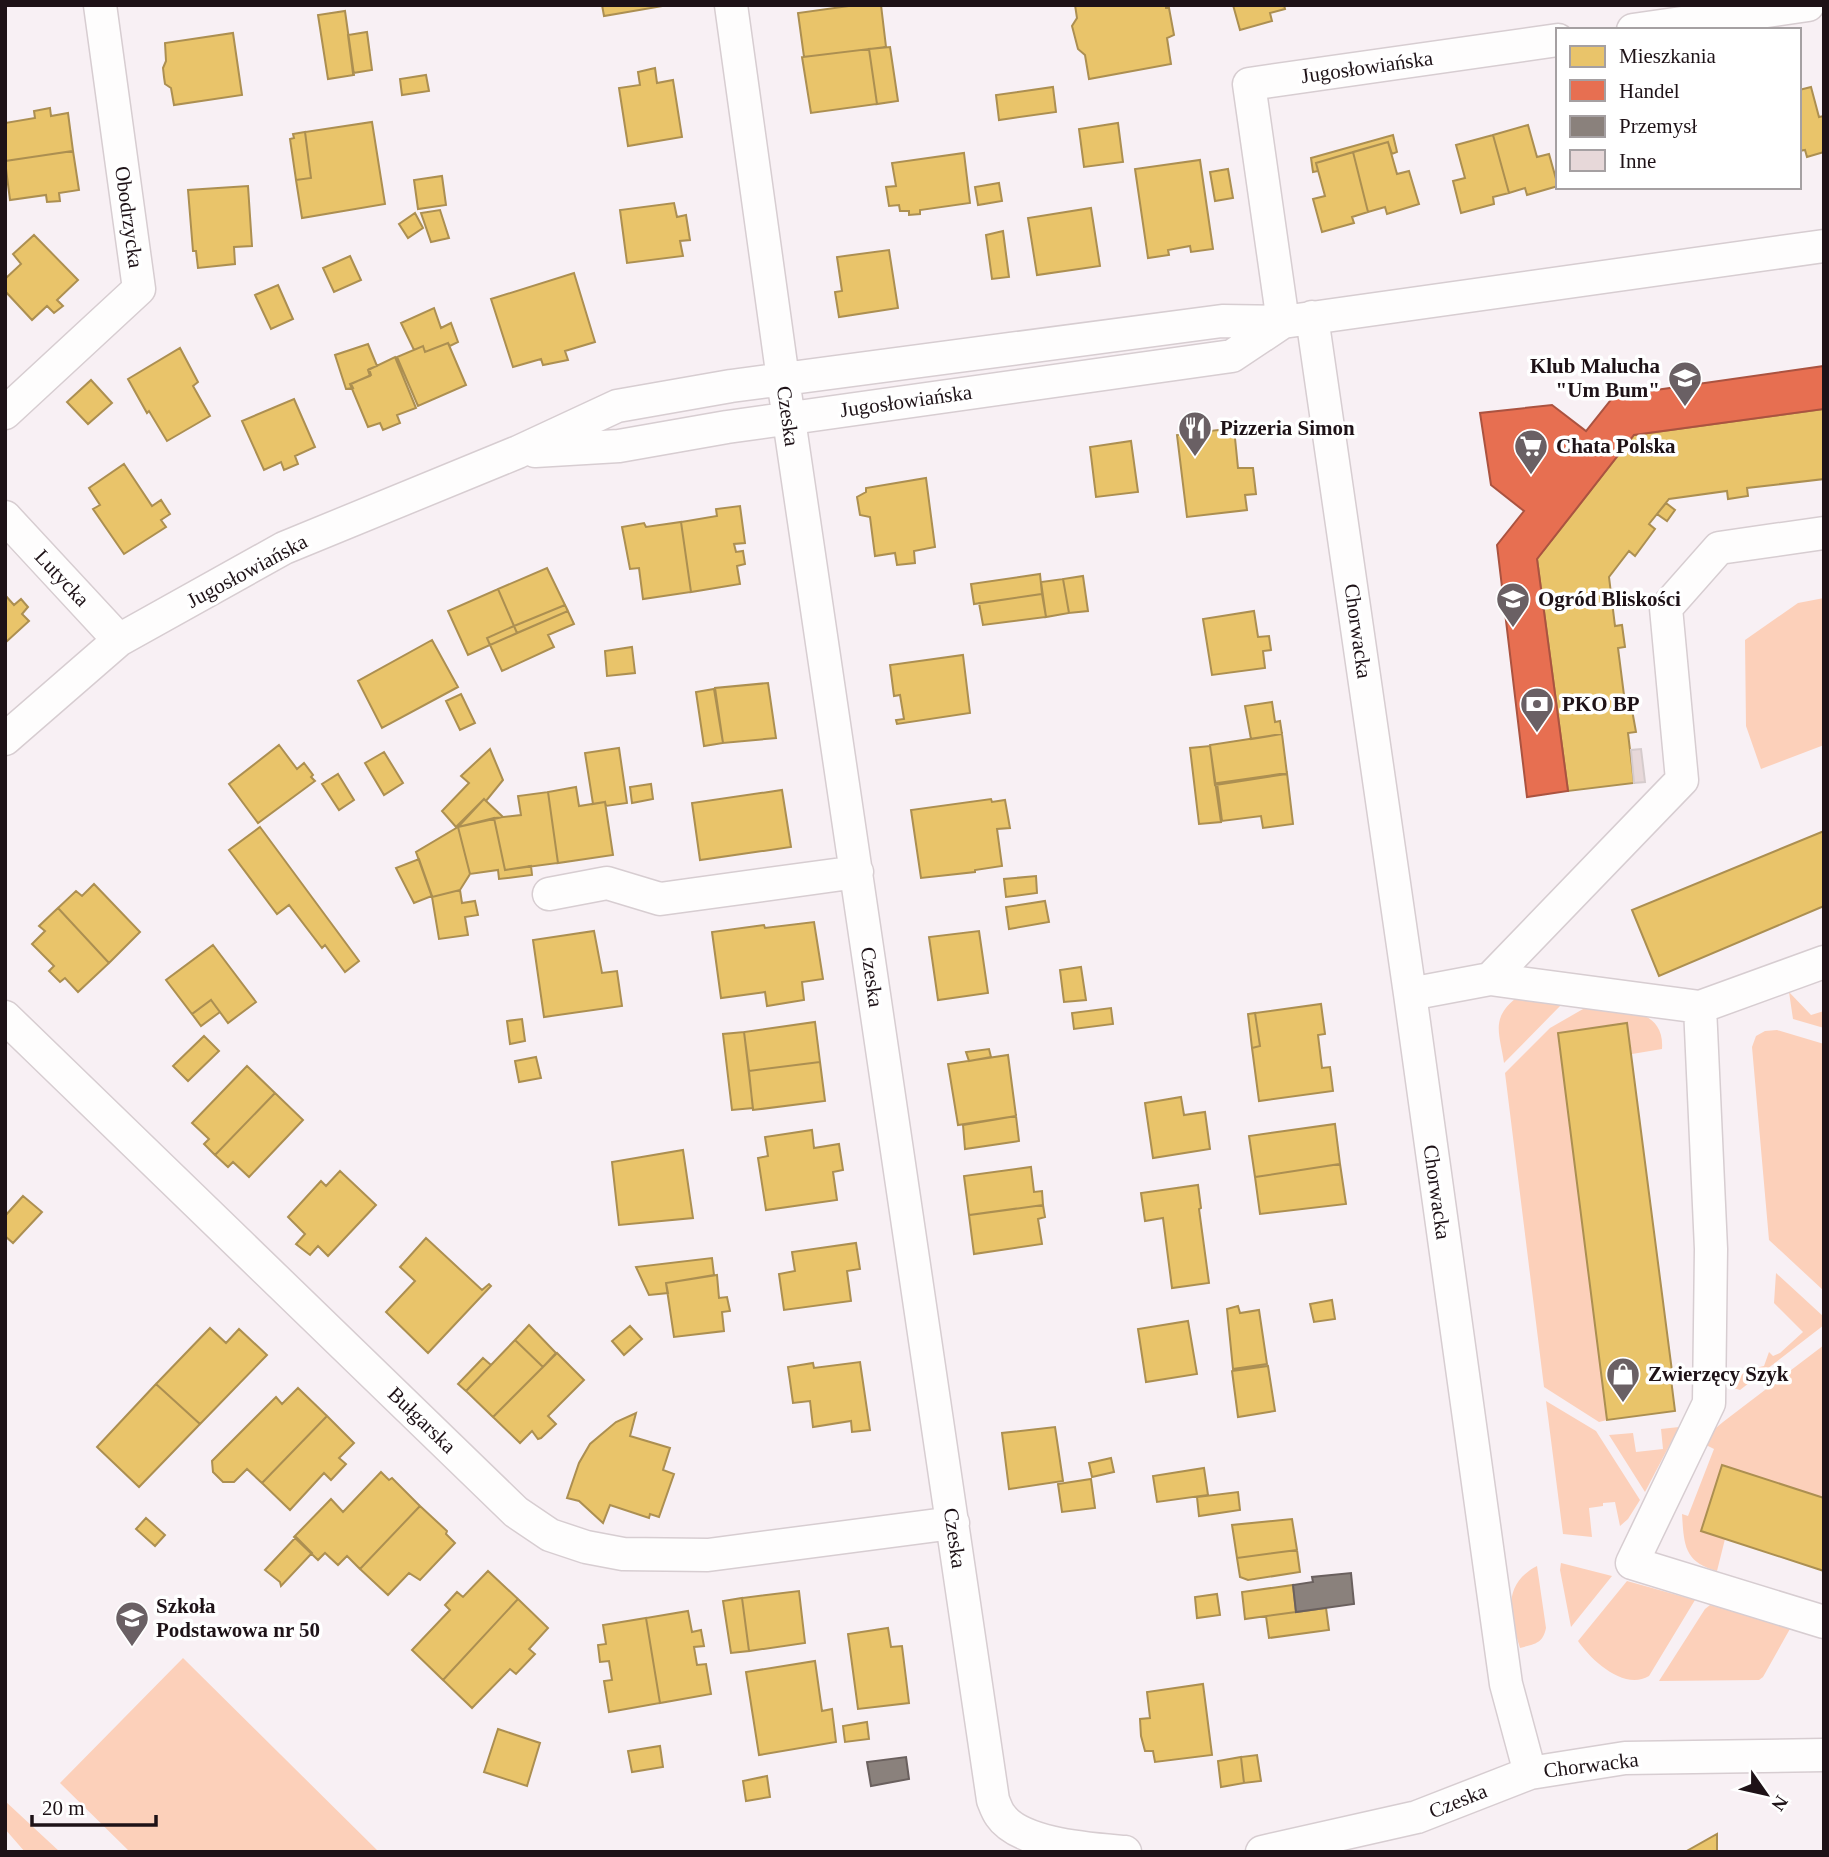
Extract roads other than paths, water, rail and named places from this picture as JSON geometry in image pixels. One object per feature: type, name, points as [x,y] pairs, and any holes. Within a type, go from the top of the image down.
[{"type":"street","name":"Obodrzycka","points":[[5,413],[139,289],[100,5]]},
{"type":"street","name":"Czeska","points":[[731,5],[783,379],[993,1800],[1001,1818],[1034,1838],[1125,1852]]},
{"type":"street","points":[[1647,28],[1808,5]]},
{"type":"street","name":"Jugosłowiańska","points":[[1298,319],[1249,84],[1556,40]]},
{"type":"street","name":"Jugosłowiańska","points":[[5,739],[119,640],[284,548],[518,452],[617,406],[783,379],[1024,346],[1222,321],[1298,319],[1824,246]]},
{"type":"street","name":"Jugosłowiańska","points":[[518,452],[619,446],[789,418],[1232,356],[1298,319]]},
{"type":"street","name":"Chorwacka","points":[[1298,319],[1410,994],[1506,1684],[1530,1773],[1625,1758],[1824,1755]]},
{"type":"street","points":[[1024,346],[1030,384]]},
{"type":"street","name":"Lutycka","points":[[5,517],[119,640]]},
{"type":"street","points":[[1490,979],[1682,780],[1666,608],[1719,548],[1824,533]]},
{"type":"street","points":[[550,894],[607,883],[660,899],[857,872]]},
{"type":"street","points":[[1410,994],[1490,979],[1700,1007],[1824,962]]},
{"type":"street","points":[[1700,1007],[1711,1249],[1709,1402],[1632,1563],[1824,1622]]},
{"type":"street","name":"Bułgarska","points":[[5,1017],[516,1512],[550,1535],[586,1547],[623,1554],[708,1555],[953,1523]]},
{"type":"street","name":"Czeska","points":[[1262,1852],[1417,1817],[1530,1773]]},
{"type":"place","name":"Klub Malucha \"Um Bum\"","points":[[1685,408]]},
{"type":"place","name":"Pizzeria Simon","points":[[1195,458]]},
{"type":"place","name":"Chata Polska","points":[[1531,476]]},
{"type":"place","name":"Ogród Bliskości","points":[[1513,629]]},
{"type":"place","name":"PKO BP","points":[[1537,734]]},
{"type":"place","name":"Zwierzęcy Szyk","points":[[1623,1404]]},
{"type":"place","name":"Szkoła Podstawowa nr 50","points":[[132,1648]]}]
